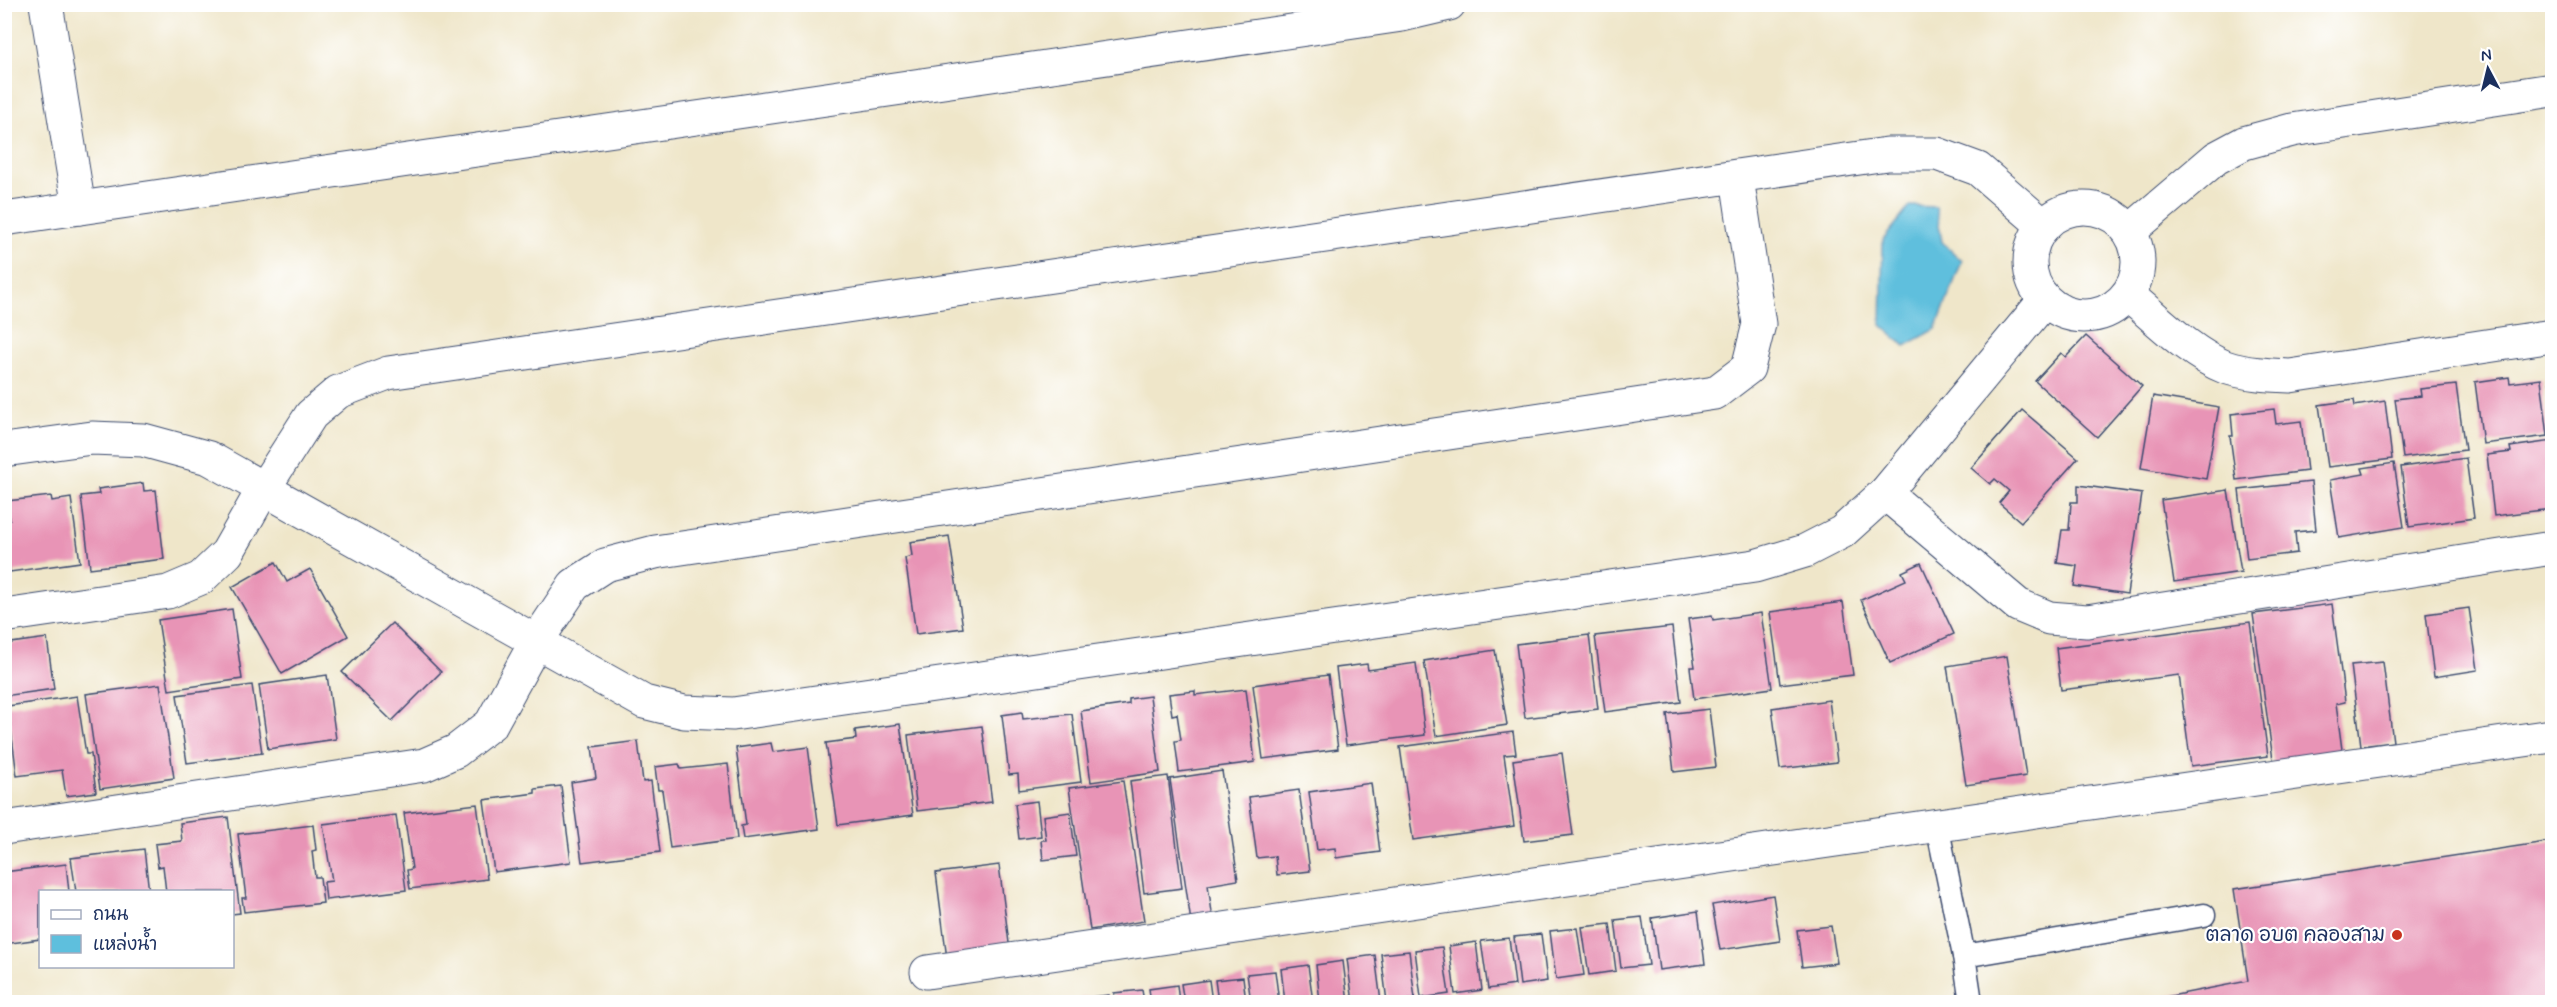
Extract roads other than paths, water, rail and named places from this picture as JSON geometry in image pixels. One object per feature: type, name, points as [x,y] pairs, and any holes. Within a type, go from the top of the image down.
[{"type":"street","points":[[46,4],[80,208]]},
{"type":"street","points":[[4,219],[1390,17],[1449,4]]},
{"type":"street","points":[[2130,231],[2216,158],[2244,143],[2292,130],[2553,90]]},
{"type":"street","points":[[4,616],[168,592],[201,578],[227,553],[311,415],[338,392],[388,373],[1737,178],[1887,154],[1937,154],[1978,169],[2044,226]]},
{"type":"street","points":[[4,828],[424,765],[456,751],[491,724],[536,642],[574,585],[605,566],[655,552],[1715,393],[1748,368],[1760,324],[1737,178]]},
{"type":"street","points":[[2086,208],[2109,213],[2130,231],[2139,258],[2136,277],[2128,295],[2113,308],[2092,315],[2073,315],[2045,300],[2032,274],[2030,258],[2034,240],[2044,226],[2068,210],[2086,208]]},
{"type":"street","points":[[2128,295],[2198,352],[2225,367],[2255,374],[2290,376],[2553,336]]},
{"type":"street","points":[[4,450],[92,438],[143,440],[209,458],[644,702],[684,712],[733,714],[1755,566],[1805,551],[1842,532],[1885,493],[2045,300]]},
{"type":"street","points":[[1885,493],[2018,605],[2049,618],[2087,621],[2553,548]]},
{"type":"street","points":[[927,972],[2553,736]]},
{"type":"lane","points":[[1937,825],[1964,956],[1971,1002]]},
{"type":"lane","points":[[1964,956],[2204,915]]},
{"type":"water","points":[[1910,206],[1936,207],[1942,242],[1962,261],[1936,329],[1905,346],[1881,325],[1883,240]]},
{"type":"place","name":"ตลาด อบต คลองสาม","points":[[2397,935]]}]
